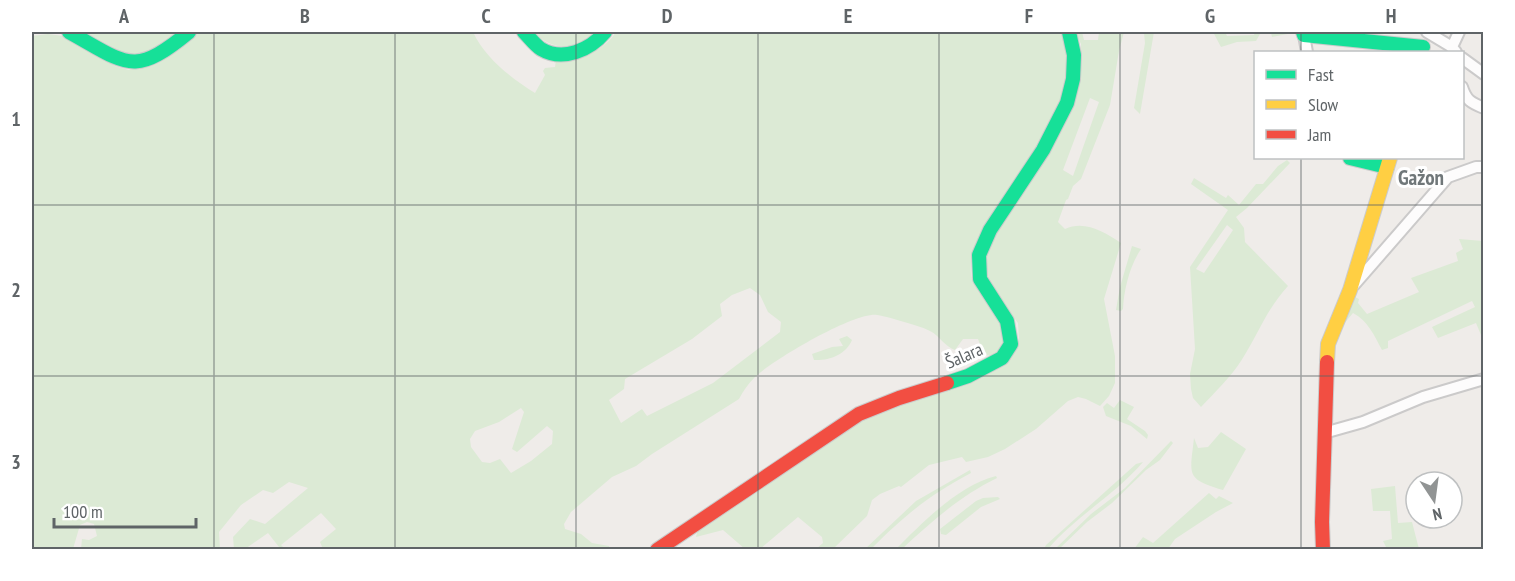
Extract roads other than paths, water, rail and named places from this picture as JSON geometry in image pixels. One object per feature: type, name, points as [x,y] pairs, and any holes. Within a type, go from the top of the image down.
[{"type":"street","points":[[69,32],[117,60],[130,63],[146,62],[160,56],[189,32]]},
{"type":"street","points":[[524,32],[541,49],[557,54],[573,54],[596,43],[604,32]]},
{"type":"street","name":"Šalara","points":[[657,549],[859,414],[899,398],[968,376],[1002,358],[1011,344],[1007,322],[977,276],[978,258],[987,236],[1044,147],[1064,110],[1073,81],[1075,50],[1069,32]]},
{"type":"street","points":[[1306,51],[1304,33],[1422,50],[1427,32],[1454,51],[1459,32]]},
{"type":"street","points":[[1464,59],[1484,74]]},
{"type":"street","points":[[1464,94],[1470,102],[1484,108]]},
{"type":"street","points":[[1323,549],[1324,433],[1328,344],[1350,290],[1389,162],[1360,159]]},
{"type":"street","points":[[1350,290],[1448,177],[1476,167],[1484,167]]},
{"type":"street","points":[[1324,433],[1364,422],[1423,397],[1484,379]]},
{"type":"district","name":"Gažon","points":[[1421,178]]}]
